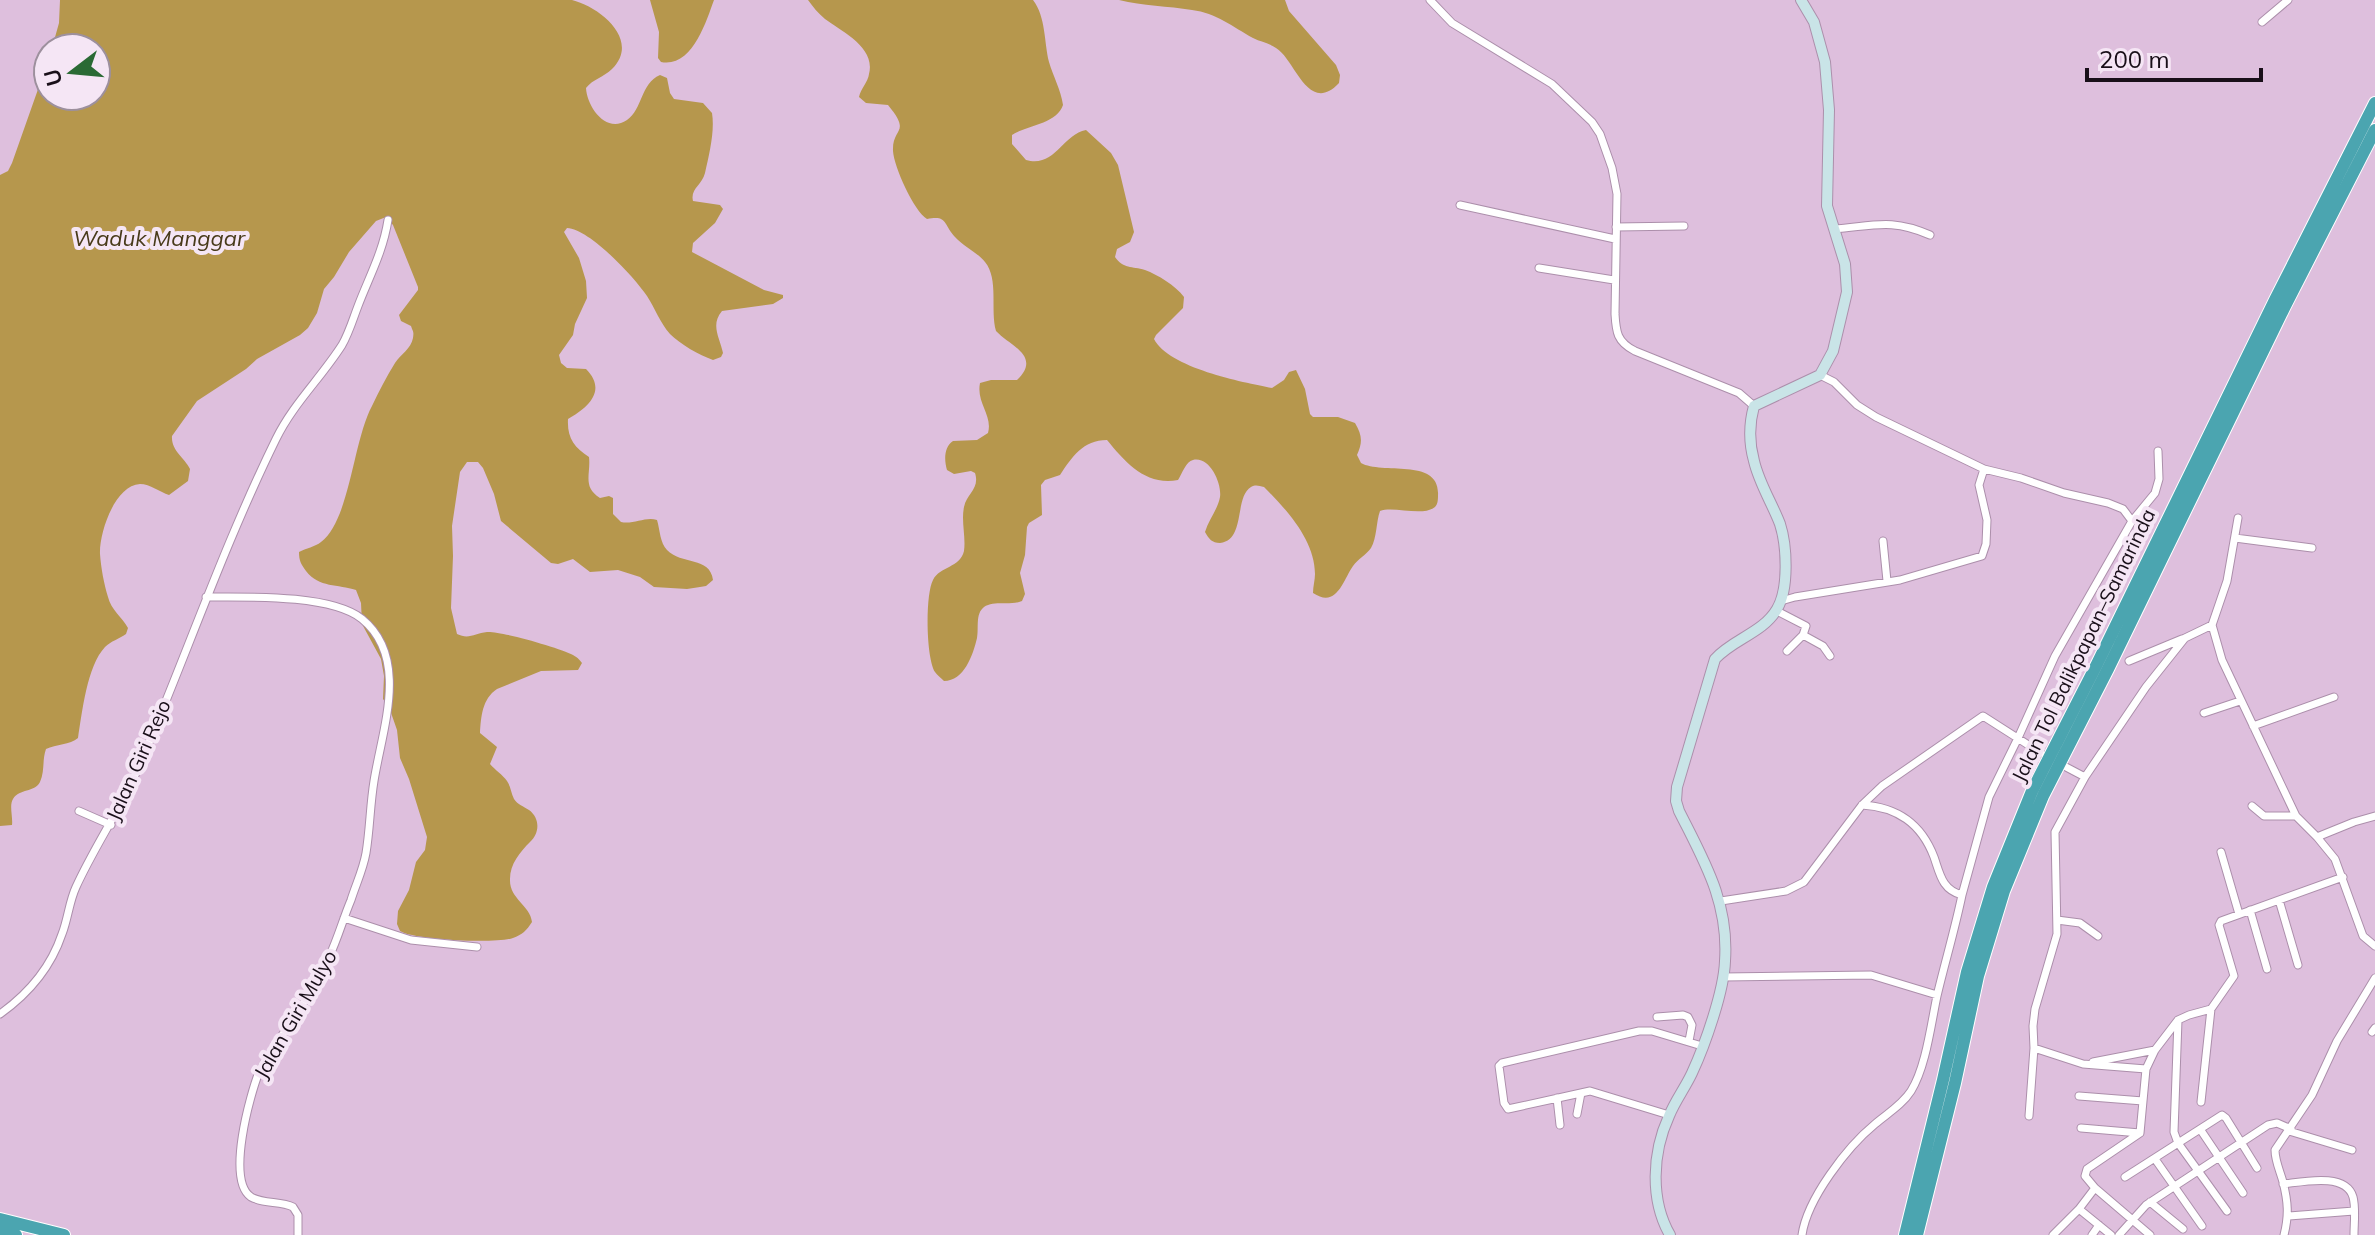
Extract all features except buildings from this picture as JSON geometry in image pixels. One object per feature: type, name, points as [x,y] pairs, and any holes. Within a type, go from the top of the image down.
[{"type":"highway","name":"Jalan Tol Balikpapan–Samarinda","points":[[1905,1235],[1967,972],[1993,887],[2032,791],[2375,103]]},
{"type":"highway","name":"Jalan Tol Balikpapan–Samarinda","points":[[1917,1235],[1978,976],[2004,891],[2043,796],[2375,130]]},
{"type":"highway","points":[[0,1219],[64,1235]]},
{"type":"highway","points":[[0,1231],[16,1235]]},
{"type":"street","points":[[1430,0],[1452,23],[1552,84],[1592,122],[1606,146],[1617,194],[1614,280],[1616,331],[1622,344],[1739,393],[1754,406]]},
{"type":"street","points":[[1754,406],[1820,375],[1833,351],[1847,292],[1845,264],[1826,201],[1829,110],[1824,53],[1814,22],[1801,0]]},
{"type":"street","points":[[2262,22],[2288,0]]},
{"type":"street","points":[[1460,205],[1615,239]]},
{"type":"street","name":"Jalan Giri Rejo","points":[[0,1014],[22,997],[49,961],[62,934],[74,891],[95,848],[111,825],[139,765],[206,597],[278,435],[349,331],[382,249],[388,220]]},
{"type":"street","points":[[1834,229],[1893,223],[1930,235]]},
{"type":"street","points":[[1616,227],[1684,226]]},
{"type":"street","points":[[1539,268],[1614,280]]},
{"type":"street","points":[[1820,375],[1834,382],[1857,405],[1876,417],[1984,469],[2108,503],[2123,509],[2132,521]]},
{"type":"street","points":[[1754,406],[1750,428],[1754,461],[1781,530],[1786,577],[1779,606]]},
{"type":"street","points":[[1802,1235],[1804,1222],[1819,1193],[1838,1166],[1873,1125],[1896,1108],[1913,1089],[1932,1026],[1937,995],[1989,797],[2055,656],[2132,521],[2155,493],[2159,479],[2158,451]]},
{"type":"street","points":[[1670,1235],[1662,1218],[1656,1186],[1659,1149],[1669,1115],[1694,1069],[1724,977],[1725,937],[1721,901],[1675,797],[1715,659],[1761,627],[1779,606],[1795,597],[1900,580],[1982,556],[1987,520],[1979,485],[1984,469]]},
{"type":"street","points":[[2238,518],[2227,581],[2212,625],[2226,674],[2296,816],[2335,859],[2363,936],[2375,946]]},
{"type":"street","points":[[2235,538],[2312,548]]},
{"type":"street","points":[[1883,541],[1887,581]]},
{"type":"street","name":"Jalan Giri Mulyo","points":[[206,597],[323,603],[349,611],[373,631],[384,653],[389,683],[387,715],[373,782],[363,866],[338,937],[321,973],[259,1072],[252,1090],[241,1150],[240,1174],[247,1193],[254,1198],[291,1205],[297,1212],[298,1235]]},
{"type":"street","points":[[1779,606],[1789,619],[1805,624],[1806,628],[1787,651]]},
{"type":"street","points":[[2129,661],[2212,625]]},
{"type":"street","points":[[1803,635],[1823,646],[1830,656]]},
{"type":"street","points":[[2029,1116],[2035,1009],[2057,934],[2054,836],[2085,777],[2146,687],[2185,638]]},
{"type":"street","points":[[2253,726],[2334,697]]},
{"type":"street","points":[[2204,713],[2240,701]]},
{"type":"street","points":[[1721,901],[1786,891],[1804,882],[1862,805],[1882,786],[1983,716],[2041,753]]},
{"type":"street","points":[[2066,767],[2085,777]]},
{"type":"street","points":[[1862,805],[1880,806],[1897,812],[1910,822],[1933,856],[1940,879],[1956,894],[1962,895]]},
{"type":"street","points":[[2252,806],[2264,816],[2296,816]]},
{"type":"street","points":[[79,811],[111,825]]},
{"type":"street","points":[[2317,837],[2375,816]]},
{"type":"street","points":[[2221,852],[2239,914]]},
{"type":"street","points":[[2201,1102],[2211,1009],[2235,973],[2220,923],[2343,877]]},
{"type":"street","points":[[2279,900],[2298,965]]},
{"type":"street","points":[[2250,910],[2267,969]]},
{"type":"street","points":[[344,918],[411,940],[477,947]]},
{"type":"street","points":[[2057,920],[2080,923],[2098,936]]},
{"type":"street","points":[[1724,977],[1871,975],[1937,995]]},
{"type":"street","points":[[2284,1235],[2289,1216],[2275,1150],[2312,1095],[2337,1041],[2375,978]]},
{"type":"street","points":[[2140,1133],[2146,1069],[2155,1050],[2178,1020],[2211,1009]]},
{"type":"street","points":[[1657,1017],[1688,1017],[1692,1025],[1689,1041]]},
{"type":"street","points":[[2178,1020],[2173,1122],[2178,1143],[2227,1211]]},
{"type":"street","points":[[1669,1115],[1592,1091],[1507,1109],[1499,1065],[1645,1031],[1702,1046]]},
{"type":"street","points":[[2034,1048],[2083,1064],[2146,1069]]},
{"type":"street","points":[[2083,1064],[2155,1050]]},
{"type":"street","points":[[1577,1114],[1581,1093]]},
{"type":"street","points":[[2079,1096],[2143,1101]]},
{"type":"street","points":[[1557,1098],[1560,1125]]},
{"type":"street","points":[[2125,1177],[2222,1115],[2257,1168]]},
{"type":"street","points":[[2119,1235],[2150,1202],[2274,1123],[2352,1150]]},
{"type":"street","points":[[2081,1128],[2140,1133]]},
{"type":"street","points":[[2200,1129],[2243,1193]]},
{"type":"street","points":[[2140,1133],[2087,1169],[2085,1176],[2150,1235]]},
{"type":"street","points":[[2155,1159],[2202,1226]]},
{"type":"street","points":[[2283,1184],[2324,1181],[2349,1188],[2353,1198],[2354,1235]]},
{"type":"street","points":[[2053,1235],[2095,1188]]},
{"type":"street","points":[[2150,1202],[2183,1229]]},
{"type":"street","points":[[2079,1209],[2111,1235]]},
{"type":"street","points":[[2289,1216],[2354,1211]]},
{"type":"street","points":[[2092,1235],[2099,1225]]},
{"type":"water","name":"Waduk Manggar","points":[[60,0],[572,0],[605,17],[619,36],[622,47],[620,58],[612,69],[586,88],[594,110],[605,121],[612,124],[627,120],[636,110],[649,84],[660,75],[667,78],[674,99],[703,103],[712,113],[708,159],[704,177],[693,193],[693,201],[720,205],[723,209],[715,223],[693,243],[692,252],[764,290],[783,295],[783,298],[773,304],[722,311],[716,326],[723,353],[713,360],[674,338],[647,296],[622,266],[587,236],[567,228],[564,232],[579,258],[587,298],[573,335],[559,355],[561,363],[567,368],[586,369],[595,385],[595,392],[588,404],[568,419],[572,441],[589,457],[588,480],[594,494],[600,498],[613,498],[613,514],[621,522],[657,520],[667,550],[707,567],[713,580],[706,586],[687,589],[654,587],[640,577],[618,570],[590,572],[573,559],[551,563],[501,521],[494,494],[478,462],[467,462],[460,472],[452,526],[451,608],[457,634],[469,636],[494,632],[517,637],[566,652],[582,663],[578,670],[541,671],[497,689],[483,709],[480,733],[497,747],[490,764],[507,781],[516,801],[533,813],[537,821],[536,834],[516,859],[510,874],[513,892],[528,911],[532,922],[516,937],[490,941],[455,940],[421,937],[400,931],[398,911],[409,890],[416,862],[425,850],[427,837],[400,758],[397,730],[383,699],[381,659],[362,624],[361,603],[356,590],[317,580],[306,571],[299,558],[299,552],[321,542],[339,516],[366,421],[389,373],[413,338],[411,326],[401,321],[399,315],[418,287],[393,225],[386,217],[376,221],[349,252],[324,289],[317,313],[308,328],[197,401],[172,436],[176,450],[190,469],[188,481],[169,495],[144,484],[131,486],[116,501],[102,534],[100,554],[109,602],[128,628],[126,634],[110,643],[99,655],[86,690],[78,738],[46,749],[40,782],[13,799],[12,825],[0,826],[0,175],[8,171],[12,163],[32,106],[32,112],[112,112],[112,32],[56,32]]},
{"type":"water","points":[[650,0],[714,0],[696,42],[681,58],[672,62],[661,62],[658,58],[659,32]]},
{"type":"water","points":[[808,0],[1033,0],[1040,14],[1049,62],[1063,105],[1055,116],[1012,135],[1012,144],[1026,160],[1036,161],[1051,155],[1086,130],[1111,153],[1118,165],[1134,232],[1130,242],[1117,249],[1115,257],[1125,265],[1161,278],[1184,297],[1183,308],[1154,339],[1162,349],[1190,366],[1243,382],[1272,388],[1289,372],[1296,370],[1313,417],[1338,417],[1355,423],[1361,439],[1357,455],[1361,463],[1420,471],[1430,476],[1436,483],[1436,506],[1423,511],[1380,511],[1371,548],[1353,566],[1334,595],[1321,597],[1313,593],[1314,561],[1305,537],[1264,487],[1254,486],[1246,492],[1233,534],[1228,540],[1215,542],[1205,532],[1220,492],[1214,472],[1205,462],[1191,461],[1178,480],[1156,480],[1129,464],[1107,440],[1091,443],[1074,456],[1060,475],[1045,480],[1041,485],[1042,515],[1027,527],[1020,573],[1025,594],[1022,601],[984,607],[979,613],[977,638],[966,666],[957,677],[944,681],[932,665],[928,641],[930,588],[936,575],[962,557],[964,507],[975,487],[976,478],[971,471],[954,474],[947,470],[946,450],[953,441],[977,440],[988,433],[980,383],[1017,380],[1024,372],[1025,358],[996,331],[992,277],[985,262],[959,241],[942,220],[927,219],[911,198],[893,151],[899,121],[888,105],[866,103],[859,97],[869,74],[867,56],[856,41],[825,19]]},
{"type":"water","points":[[1119,0],[1285,0],[1289,11],[1336,65],[1339,83],[1319,93],[1310,89],[1276,48],[1209,14]]}]
